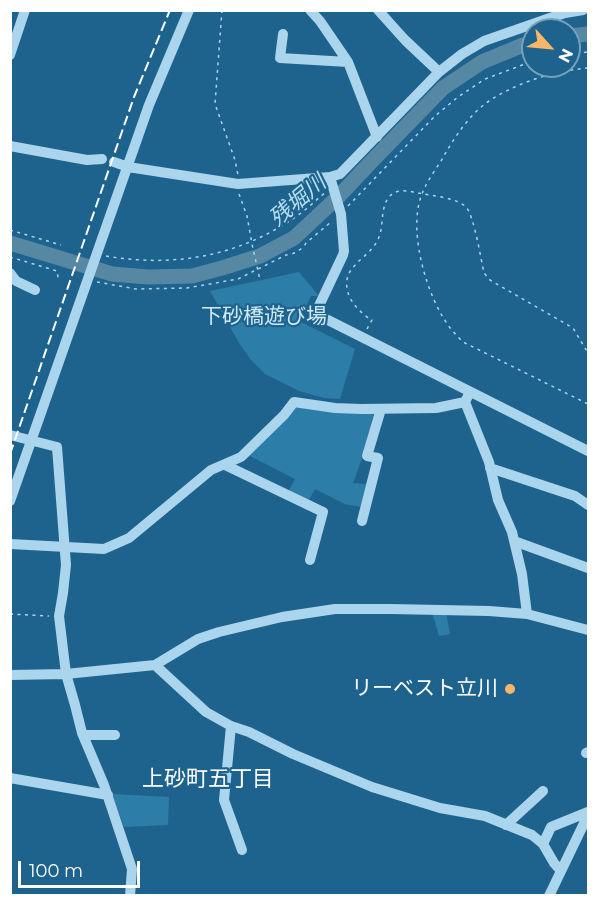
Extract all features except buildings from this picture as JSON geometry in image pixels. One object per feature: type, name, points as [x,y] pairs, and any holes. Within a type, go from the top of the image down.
[{"type":"street","points":[[11,52],[25,10]]},
{"type":"street","points":[[10,501],[91,278],[149,105],[189,10]]},
{"type":"street","points":[[310,10],[348,62],[377,137]]},
{"type":"street","points":[[378,10],[439,72]]},
{"type":"street","points":[[114,162],[128,167],[238,184],[330,185],[439,72],[462,54],[484,41],[565,13],[584,10]]},
{"type":"street","points":[[284,34],[280,58],[348,62]]},
{"type":"street","points":[[10,146],[87,160],[102,159]]},
{"type":"street","points":[[330,185],[340,212],[343,255],[317,310],[320,316],[468,397],[588,451]]},
{"type":"street","points":[[10,273],[16,281],[35,290]]},
{"type":"street","points":[[10,544],[104,549],[129,538],[211,470],[241,457],[284,415],[294,402],[335,408],[436,408],[468,397]]},
{"type":"street","points":[[468,397],[498,500],[512,532],[522,574],[527,614]]},
{"type":"street","points":[[362,521],[378,458],[367,456],[381,409]]},
{"type":"street","points":[[10,435],[57,447],[66,570],[59,616],[66,674],[83,735],[108,795],[132,869],[130,896]]},
{"type":"street","points":[[225,465],[323,512],[310,560]]},
{"type":"street","points":[[490,468],[575,496],[588,505]]},
{"type":"street","points":[[514,541],[588,568]]},
{"type":"street","points":[[10,675],[66,674],[155,665],[198,639],[219,632],[282,617],[335,609],[478,610],[527,614],[588,630]]},
{"type":"street","points":[[155,665],[206,712],[231,726],[372,787],[440,808],[485,816],[532,835],[543,844],[561,871]]},
{"type":"street","points":[[231,726],[224,800],[242,850]]},
{"type":"street","points":[[83,735],[115,735]]},
{"type":"street","points":[[10,778],[108,795]]},
{"type":"street","points":[[506,825],[543,792]]},
{"type":"street","points":[[543,844],[551,827],[588,813]]},
{"type":"street","points":[[549,896],[588,813]]},
{"type":"path","points":[[222,10],[215,104],[235,160],[239,179]]},
{"type":"path","points":[[91,278],[136,290],[187,288],[238,279],[290,255],[304,246],[435,116],[458,97],[485,79],[521,66]]},
{"type":"path","points":[[588,68],[548,75],[525,82],[488,102],[474,114],[451,145],[421,194],[417,219],[418,248],[424,273],[437,306],[450,328],[464,342],[588,404]]},
{"type":"path","points":[[99,255],[120,259],[162,261],[190,259],[227,251],[276,229],[300,213],[330,185]]},
{"type":"path","points":[[238,191],[247,216],[260,280]]},
{"type":"path","points":[[370,325],[372,320],[353,304],[346,283],[348,274],[379,237],[385,205],[389,197],[397,191],[410,191],[460,203],[467,208],[484,273],[490,280],[573,328],[588,353]]},
{"type":"path","points":[[10,230],[62,244]]},
{"type":"path","points":[[10,257],[57,271],[60,279]]},
{"type":"path","points":[[10,614],[59,616]]},
{"type":"green space","name":"下砂橋遊び場","points":[[299,272],[319,296],[311,296],[299,321],[355,349],[340,399],[324,398],[299,391],[265,374],[239,343],[210,291]]},
{"type":"green space","points":[[294,404],[375,409],[353,483],[366,484],[361,507],[345,504],[315,489],[308,502],[288,492],[295,479],[246,454]]},
{"type":"green space","points":[[432,612],[446,612],[450,634],[439,636]]},
{"type":"green space","points":[[112,794],[169,797],[168,825],[124,827]]},
{"type":"waterway","name":"残堀川","points":[[581,35],[588,34]]},
{"type":"waterway","name":"残堀川","points":[[10,243],[112,274],[148,277],[192,276],[260,256],[294,238],[339,196],[443,88],[482,62],[521,46]]},
{"type":"railway","points":[[10,454],[134,97],[170,10]]},
{"type":"place","name":"リーベスト立川","points":[[510,689]]},
{"type":"district","name":"上砂町五丁目","points":[[208,780]]}]
